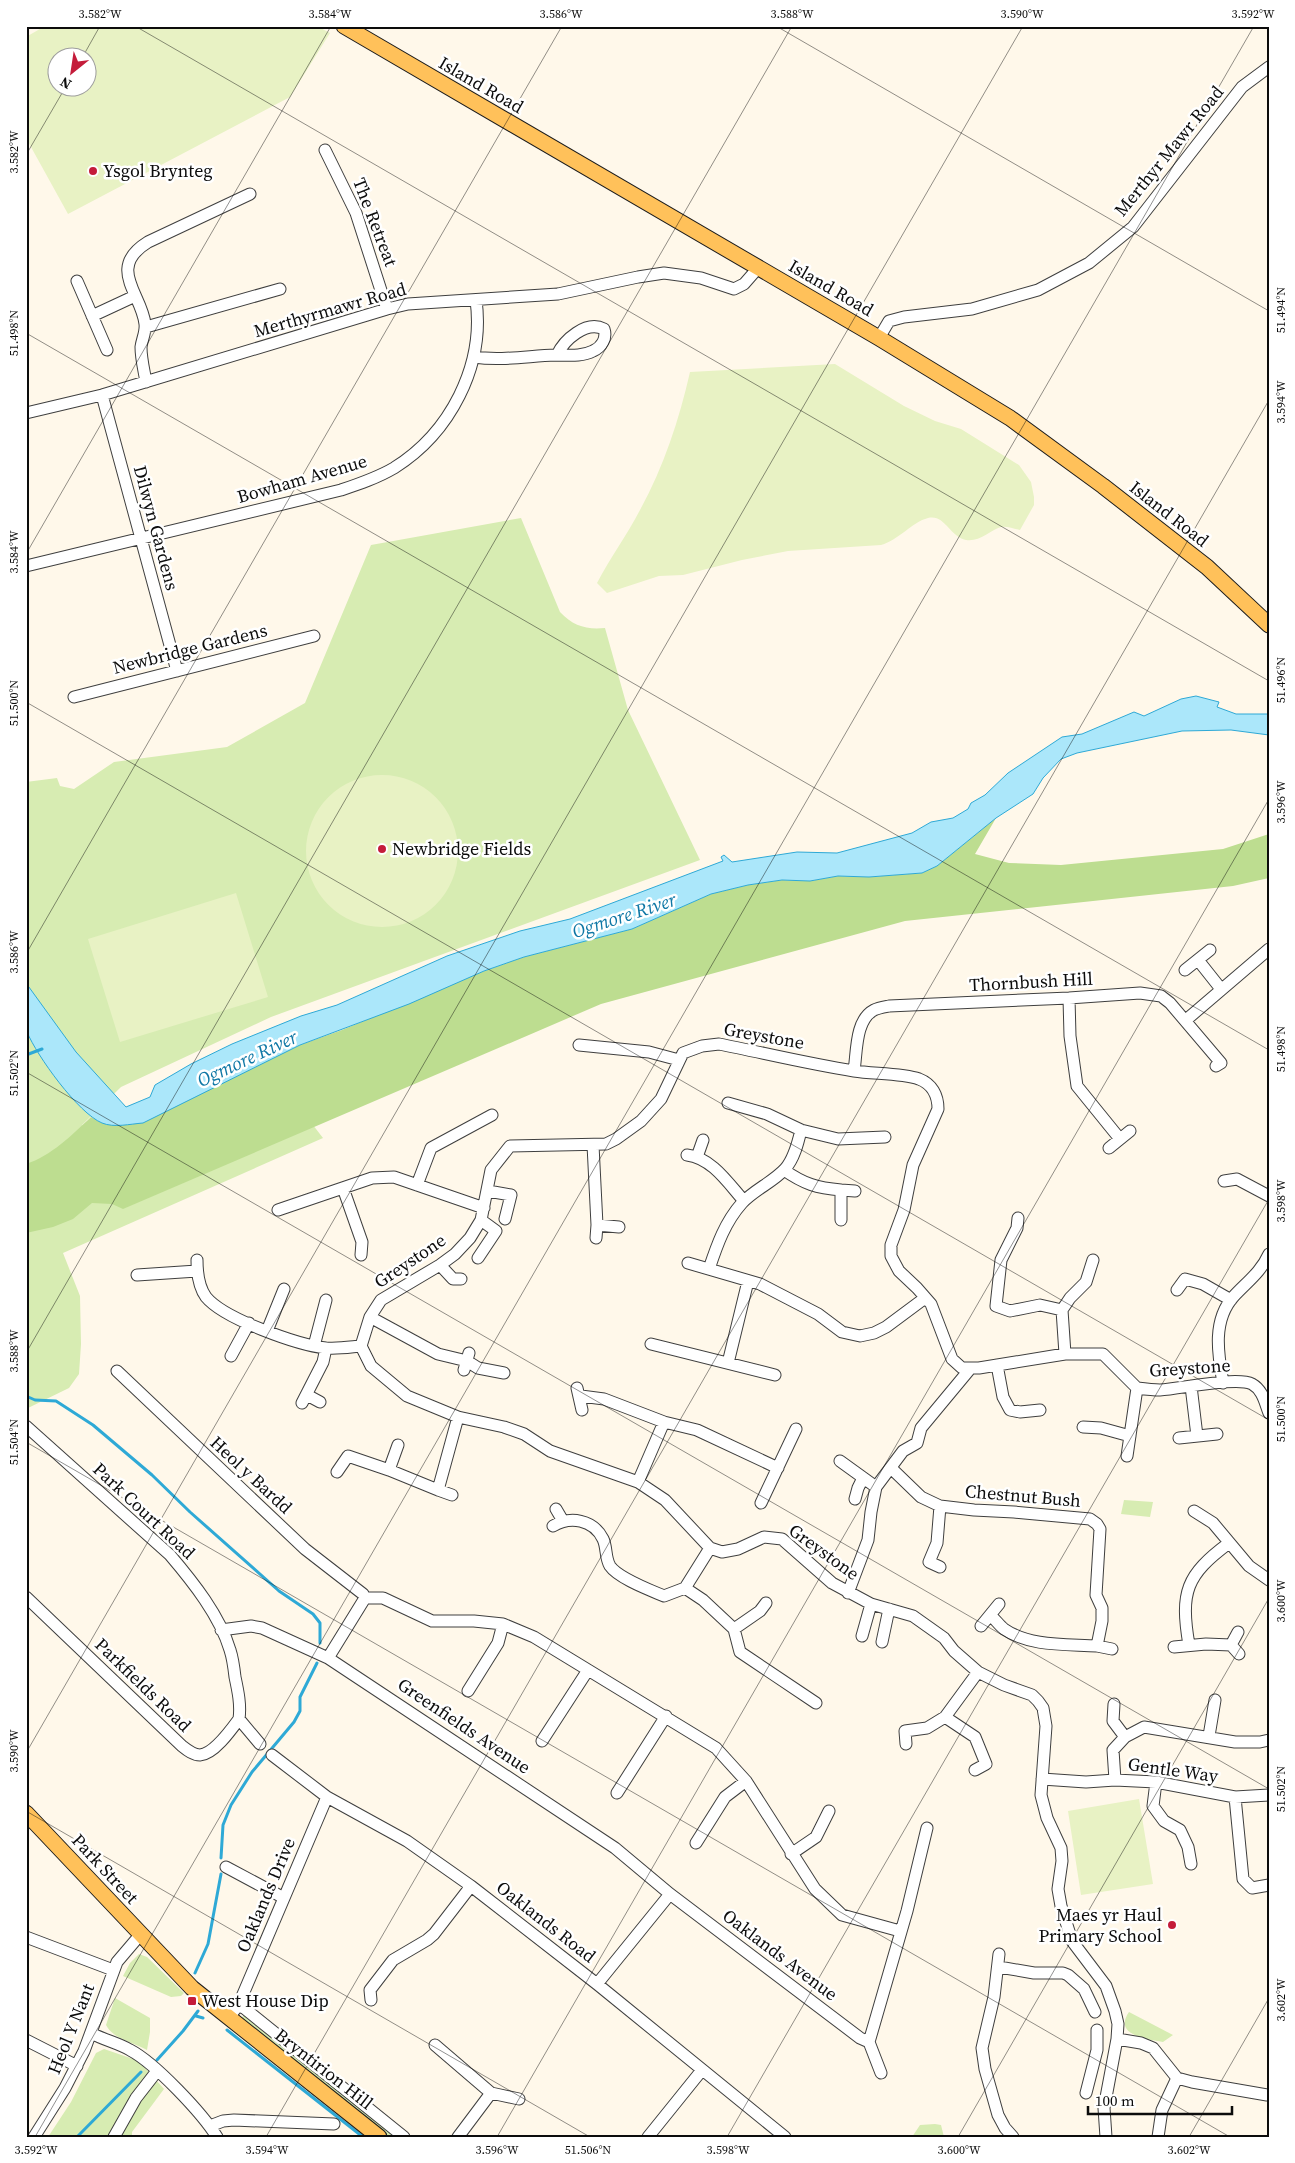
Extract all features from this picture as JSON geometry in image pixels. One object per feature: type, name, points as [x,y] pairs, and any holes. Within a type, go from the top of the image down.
[{"type":"main road","name":"Island Road","points":[[344,26],[879,338],[1010,418],[1103,486],[1207,567],[1269,625]]},
{"type":"main road","name":"Park Street","points":[[26,1813],[156,1951]]},
{"type":"main road","name":"Bryntirion Hill","points":[[156,1951],[192,1988],[379,2137]]},
{"type":"street","name":"Merthyr Mawr Road","points":[[879,338],[889,321],[904,317],[972,309],[1038,290],[1089,263],[1133,227],[1242,87],[1269,67]]},
{"type":"street","name":"The Retreat","points":[[325,150],[356,213],[386,308]]},
{"type":"street","points":[[146,382],[141,346],[146,327],[144,316],[129,284],[128,271],[131,259],[138,249],[164,234],[250,194]]},
{"type":"street","name":"Merthyrmawr Road","points":[[26,413],[102,395],[386,308],[408,304],[558,294],[664,273],[701,278],[734,289],[744,284],[758,268]]},
{"type":"street","points":[[77,282],[107,350]]},
{"type":"street","points":[[146,327],[280,289]]},
{"type":"street","points":[[92,316],[135,296]]},
{"type":"street","name":"Bowham Avenue","points":[[26,566],[341,490],[381,475],[418,450],[439,428],[459,395],[474,357],[477,336],[476,300]]},
{"type":"street","points":[[474,357],[505,358],[556,355]]},
{"type":"street","name":"Dilwyn Gardens","points":[[102,395],[178,671]]},
{"type":"street","name":"Newbridge Gardens","points":[[74,697],[314,636]]},
{"type":"street","points":[[1186,1020],[1269,949]]},
{"type":"street","points":[[1185,970],[1210,950]]},
{"type":"street","points":[[1198,960],[1221,989]]},
{"type":"street","name":"Thornbush Hill","points":[[854,1071],[861,1024],[874,1010],[889,1006],[1140,993],[1160,996],[1170,1003],[1221,1062]]},
{"type":"street","points":[[1069,998],[1070,1036],[1077,1086],[1120,1139]]},
{"type":"street","name":"Greystone","points":[[361,1346],[370,1317],[380,1300],[440,1265],[455,1254],[470,1238],[481,1220],[491,1170],[510,1146],[606,1144],[642,1121],[661,1099],[669,1086],[683,1053],[718,1044],[854,1071],[920,1079],[929,1085],[938,1101],[936,1117],[913,1165],[904,1210],[891,1245],[891,1256],[894,1264],[925,1298],[937,1318],[952,1359],[962,1368],[997,1366],[1065,1354],[1103,1354],[1137,1388],[1158,1390],[1242,1381],[1250,1383],[1257,1388],[1264,1398],[1269,1413]]},
{"type":"street","points":[[580,1045],[649,1052],[679,1060]]},
{"type":"street","points":[[728,1103],[767,1114],[801,1130],[838,1139],[885,1136]]},
{"type":"street","points":[[417,1185],[431,1148],[492,1115]]},
{"type":"street","points":[[709,1269],[724,1229],[733,1214],[744,1201],[784,1170],[791,1160],[801,1130]]},
{"type":"street","points":[[1109,1148],[1130,1131]]},
{"type":"street","points":[[703,1140],[692,1156],[706,1161],[744,1201]]},
{"type":"street","points":[[593,1145],[596,1238]]},
{"type":"street","points":[[784,1170],[817,1188],[855,1191]]},
{"type":"street","points":[[278,1210],[372,1178],[394,1178],[484,1208]]},
{"type":"street","points":[[1224,1181],[1237,1179],[1269,1196]]},
{"type":"street","points":[[343,1188],[367,1241],[361,1255]]},
{"type":"street","points":[[841,1190],[841,1220]]},
{"type":"street","points":[[488,1191],[511,1195],[505,1219]]},
{"type":"street","points":[[1018,1218],[1017,1228],[1001,1260],[996,1306],[1010,1311],[1040,1305],[1062,1310]]},
{"type":"street","points":[[478,1258],[496,1231],[481,1220]]},
{"type":"street","points":[[597,1225],[619,1227]]},
{"type":"street","points":[[1223,1383],[1218,1352],[1218,1332],[1222,1317],[1231,1300],[1266,1268],[1269,1254]]},
{"type":"street","points":[[1065,1354],[1062,1310],[1070,1298],[1086,1282],[1093,1260]]},
{"type":"street","points":[[688,1263],[760,1284],[818,1314],[842,1332],[860,1336],[874,1333],[886,1327],[925,1298]]},
{"type":"street","points":[[137,1275],[197,1265],[200,1284],[206,1296],[216,1306],[267,1331],[314,1346],[326,1348],[361,1346],[371,1366],[407,1396],[458,1416],[524,1434],[550,1451],[638,1482],[666,1500],[710,1548],[685,1588],[664,1596],[633,1584],[610,1566],[603,1539],[594,1527],[580,1521],[558,1523],[556,1508]]},
{"type":"street","points":[[440,1265],[452,1278],[461,1279]]},
{"type":"street","points":[[1177,1290],[1184,1279],[1203,1284],[1231,1300]]},
{"type":"street","points":[[728,1363],[748,1281]]},
{"type":"street","points":[[267,1331],[284,1289]]},
{"type":"street","points":[[266,1300],[278,1304]]},
{"type":"street","points":[[314,1346],[326,1300]]},
{"type":"street","points":[[370,1317],[438,1354],[466,1361],[478,1368],[504,1373]]},
{"type":"street","points":[[231,1356],[249,1323]]},
{"type":"street","points":[[651,1344],[775,1375]]},
{"type":"street","points":[[320,1402],[304,1399],[323,1362],[326,1348]]},
{"type":"street","points":[[997,1366],[1003,1397],[1010,1410],[1020,1412],[1040,1410]]},
{"type":"street","points":[[848,1593],[868,1540],[870,1512],[876,1487],[903,1451],[917,1443],[921,1428],[970,1369]]},
{"type":"street","name":"Heol y Bardd","points":[[117,1371],[305,1549],[363,1594],[365,1598]]},
{"type":"street","points":[[1191,1386],[1197,1436]]},
{"type":"street","points":[[1126,1456],[1137,1388]]},
{"type":"street","points":[[582,1410],[579,1392],[604,1399],[664,1422],[697,1430],[778,1468]]},
{"type":"street","points":[[438,1490],[458,1416]]},
{"type":"street","points":[[638,1482],[664,1422]]},
{"type":"street","name":"Park Court Road","points":[[26,1426],[170,1555],[205,1599],[222,1630],[232,1658],[240,1704],[239,1719]]},
{"type":"street","points":[[1083,1428],[1101,1428],[1130,1436]]},
{"type":"street","points":[[761,1503],[796,1429]]},
{"type":"street","points":[[1179,1438],[1217,1434]]},
{"type":"street","points":[[389,1470],[398,1445]]},
{"type":"street","points":[[336,1472],[348,1456],[361,1459],[452,1495]]},
{"type":"street","points":[[840,1461],[876,1487]]},
{"type":"street","name":"Chestnut Bush","points":[[892,1468],[921,1497],[940,1506],[1090,1518],[1097,1524],[1100,1529],[1096,1595],[1102,1608],[1102,1622],[1097,1646]]},
{"type":"street","points":[[855,1499],[863,1478]]},
{"type":"street","name":"Chestnut Bush","points":[[929,1562],[937,1543],[940,1506]]},
{"type":"street","points":[[1194,1512],[1213,1523],[1249,1566],[1269,1580]]},
{"type":"street","name":"Greystone","points":[[710,1548],[722,1552],[738,1549],[764,1537],[782,1539],[822,1576],[848,1593],[872,1604],[913,1616],[944,1638],[954,1651],[978,1672],[1004,1685],[1032,1695],[1043,1708],[1046,1726],[1042,1805],[1061,1848],[1062,1861],[1058,1890],[1064,1918],[1076,1947],[1106,1986],[1115,2011],[1117,2039],[1104,2108],[1106,2137]]},
{"type":"street","points":[[1189,1645],[1185,1622],[1188,1586],[1208,1559],[1229,1543]]},
{"type":"street","points":[[918,1556],[940,1567]]},
{"type":"street","points":[[685,1588],[703,1600],[734,1629],[740,1652],[816,1703]]},
{"type":"street","name":"Parkfields Road","points":[[26,1597],[182,1746],[193,1754],[201,1755],[208,1753],[239,1719]]},
{"type":"street","points":[[328,1658],[365,1598],[383,1598],[432,1621],[474,1621],[503,1624],[534,1636],[716,1748],[746,1781],[815,1889],[842,1915],[900,1931]]},
{"type":"street","points":[[734,1629],[760,1611],[766,1603]]},
{"type":"street","points":[[862,1636],[872,1604]]},
{"type":"street","points":[[981,1626],[999,1604]]},
{"type":"street","points":[[882,1642],[889,1609]]},
{"type":"street","points":[[990,1615],[1004,1628],[1024,1639],[1053,1644],[1097,1646],[1112,1649]]},
{"type":"street","points":[[468,1691],[498,1643],[503,1624]]},
{"type":"street","name":"Greenfields Avenue","points":[[222,1630],[251,1626],[262,1628],[328,1658],[615,1848],[670,1894]]},
{"type":"street","points":[[1231,1645],[1238,1632]]},
{"type":"street","points":[[1174,1647],[1231,1645],[1240,1654]]},
{"type":"street","points":[[542,1741],[588,1670]]},
{"type":"street","points":[[906,1744],[905,1730],[927,1728],[945,1717],[978,1672]]},
{"type":"street","points":[[1209,1736],[1216,1700]]},
{"type":"street","points":[[1114,1704],[1112,1721],[1125,1737]]},
{"type":"street","points":[[616,1793],[666,1716]]},
{"type":"street","points":[[945,1717],[975,1737],[986,1764],[975,1770]]},
{"type":"street","points":[[239,1719],[260,1744]]},
{"type":"street","points":[[1114,1780],[1113,1750],[1125,1737],[1144,1726],[1235,1742],[1269,1740]]},
{"type":"street","name":"Oaklands Road","points":[[272,1755],[327,1797],[407,1841],[471,1886],[597,1984],[785,2137]]},
{"type":"street","name":"Gentle Way","points":[[1042,1779],[1086,1782],[1114,1780],[1156,1782],[1235,1796],[1269,1795]]},
{"type":"street","points":[[696,1843],[725,1797],[746,1781]]},
{"type":"street","points":[[1156,1782],[1152,1806],[1164,1821],[1180,1830],[1188,1847],[1191,1864]]},
{"type":"street","points":[[1235,1796],[1243,1879],[1252,1888],[1269,1886]]},
{"type":"street","name":"Oaklands Drive","points":[[228,2018],[238,2006],[327,1797]]},
{"type":"street","points":[[791,1854],[816,1837],[829,1811]]},
{"type":"street","points":[[881,2073],[869,2042],[927,1828]]},
{"type":"street","points":[[226,1867],[284,1898]]},
{"type":"street","points":[[367,1994],[393,1960],[434,1934],[471,1886]]},
{"type":"street","points":[[597,1984],[670,1894]]},
{"type":"street","name":"Oaklands Avenue","points":[[670,1894],[860,2038],[869,2042]]},
{"type":"street","name":"Heol Y Nant","points":[[34,2137],[77,2066],[119,1958],[140,1935]]},
{"type":"street","points":[[26,1937],[113,1970]]},
{"type":"street","points":[[999,1954],[999,1967],[982,2048],[985,2069],[998,2115],[1005,2128],[1013,2137]]},
{"type":"street","points":[[999,1967],[1034,1973],[1063,1973],[1068,1975],[1084,1989],[1095,2012]]},
{"type":"street","points":[[238,2006],[244,2008],[404,2137]]},
{"type":"street","points":[[1086,2093],[1097,2050],[1097,2030]]},
{"type":"street","points":[[91,2033],[130,2050],[142,2058],[210,2126],[217,2137]]},
{"type":"street","points":[[1117,2039],[1153,2048],[1177,2078],[1243,2097],[1267,2095]]},
{"type":"street","points":[[26,2040],[77,2066]]},
{"type":"street","points":[[435,2045],[491,2093],[519,2099]]},
{"type":"street","points":[[1094,2064],[1111,2070]]},
{"type":"street","points":[[648,2137],[702,2070]]},
{"type":"street","points":[[114,2137],[136,2098],[157,2071]]},
{"type":"street","points":[[1158,2137],[1162,2110],[1177,2078]]},
{"type":"street","points":[[458,2137],[491,2093]]},
{"type":"street","points":[[210,2126],[223,2120],[334,2124]]},
{"type":"green space","name":"Ysgol Brynteg","points":[[45,26],[317,26],[330,33],[290,97],[68,214],[26,138],[26,37]]},
{"type":"green space","points":[[835,364],[904,406],[935,421],[961,429],[1019,465],[1031,482],[1034,497],[1034,505],[1020,530],[1001,527],[980,538],[966,540],[956,535],[939,519],[928,518],[916,523],[888,543],[881,545],[788,551],[683,575],[659,576],[607,593],[597,583],[649,493],[676,425],[690,372]]},
{"type":"green space","name":"Newbridge Fields","points":[[521,518],[560,612],[575,624],[592,628],[605,628],[628,710],[700,860],[271,1017],[121,1087],[82,1125],[88,1131],[272,1072],[323,1138],[63,1253],[80,1296],[81,1344],[79,1374],[69,1388],[26,1409],[26,782],[57,778],[60,786],[74,789],[114,762],[227,747],[305,703],[371,545]]},
{"type":"green space","name":"Newbridge Fields","points":[[382,775],[397,776],[411,781],[436,797],[452,822],[457,836],[457,866],[452,880],[436,905],[411,921],[397,926],[382,927],[367,926],[353,921],[328,905],[312,880],[307,866],[306,851],[307,836],[312,822],[328,797],[353,781],[367,776]]},
{"type":"green space","points":[[996,818],[975,854],[1009,863],[1061,865],[1223,849],[1269,834],[1269,878],[1233,886],[905,921],[601,1004],[123,1209],[112,1204],[92,1203],[73,1219],[53,1227],[26,1233],[26,1164],[53,1150],[91,1117],[102,1123],[224,1081],[300,1045],[342,1030],[484,971],[524,957],[632,929],[711,894],[748,885],[782,880],[810,881],[838,876],[869,877],[922,873],[937,866]]},
{"type":"green space","points":[[236,893],[268,997],[120,1042],[88,939]]},
{"type":"green space","points":[[1124,1500],[1153,1502],[1150,1517],[1121,1514]]},
{"type":"green space","points":[[1139,1799],[1153,1884],[1081,1895],[1068,1811]]},
{"type":"green space","points":[[139,1954],[147,1957],[184,1993],[181,1996],[171,1997],[123,1976],[130,1963]]},
{"type":"green space","points":[[115,1998],[150,2018],[147,2050],[118,2037],[109,2030],[106,2025]]},
{"type":"green space","points":[[1129,2012],[1173,2035],[1163,2042],[1134,2035],[1125,2026],[1125,2020]]},
{"type":"green space","points":[[244,2014],[396,2137],[387,2137],[246,2026],[242,2018]]},
{"type":"green space","points":[[104,2049],[139,2061],[164,2089],[132,2132],[132,2137],[48,2137],[71,2102],[96,2053]]},
{"type":"green space","points":[[920,2125],[941,2125],[944,2137],[912,2137]]},
{"type":"water","name":"Ogmore River","points":[[1196,696],[1219,702],[1217,707],[1236,714],[1269,714],[1269,735],[1231,730],[1182,731],[1077,753],[1061,759],[1043,778],[1033,794],[996,818],[937,866],[922,873],[869,877],[838,876],[810,881],[782,880],[748,885],[711,894],[632,929],[524,957],[484,971],[409,1004],[300,1045],[143,1123],[112,1125],[102,1123],[92,1117],[59,1083],[27,1032],[25,1015],[26,983],[76,1052],[126,1107],[150,1097],[155,1085],[191,1064],[232,1044],[301,1016],[337,1005],[447,956],[520,931],[570,919],[723,861],[721,857],[724,855],[732,862],[797,852],[837,853],[912,833],[931,822],[953,818],[968,809],[971,803],[985,795],[1008,773],[1062,737],[1082,734],[1134,712],[1144,716],[1181,699]]},
{"type":"waterway","points":[[26,1055],[42,1049]]},
{"type":"waterway","points":[[26,1396],[35,1400],[56,1401],[93,1425],[152,1475],[190,1512],[279,1591],[313,1614],[320,1623],[320,1643]]},
{"type":"waterway","points":[[221,1858],[223,1825],[231,1805],[252,1772],[294,1722],[300,1711],[300,1697],[317,1663]]},
{"type":"waterway","points":[[195,1973],[208,1944],[221,1874]]},
{"type":"waterway","points":[[157,2060],[198,2011]]},
{"type":"waterway","points":[[196,2016],[203,2018]]},
{"type":"waterway","points":[[227,2030],[363,2137]]},
{"type":"waterway","points":[[77,2137],[141,2072]]},
{"type":"place","name":"Ysgol Brynteg","points":[[93,171]]},
{"type":"place","name":"Newbridge Fields","points":[[382,849]]},
{"type":"place","name":"Maes yr Haul Primary School","points":[[1172,1925]]},
{"type":"place","name":"West House Dip","points":[[192,2001]]}]
